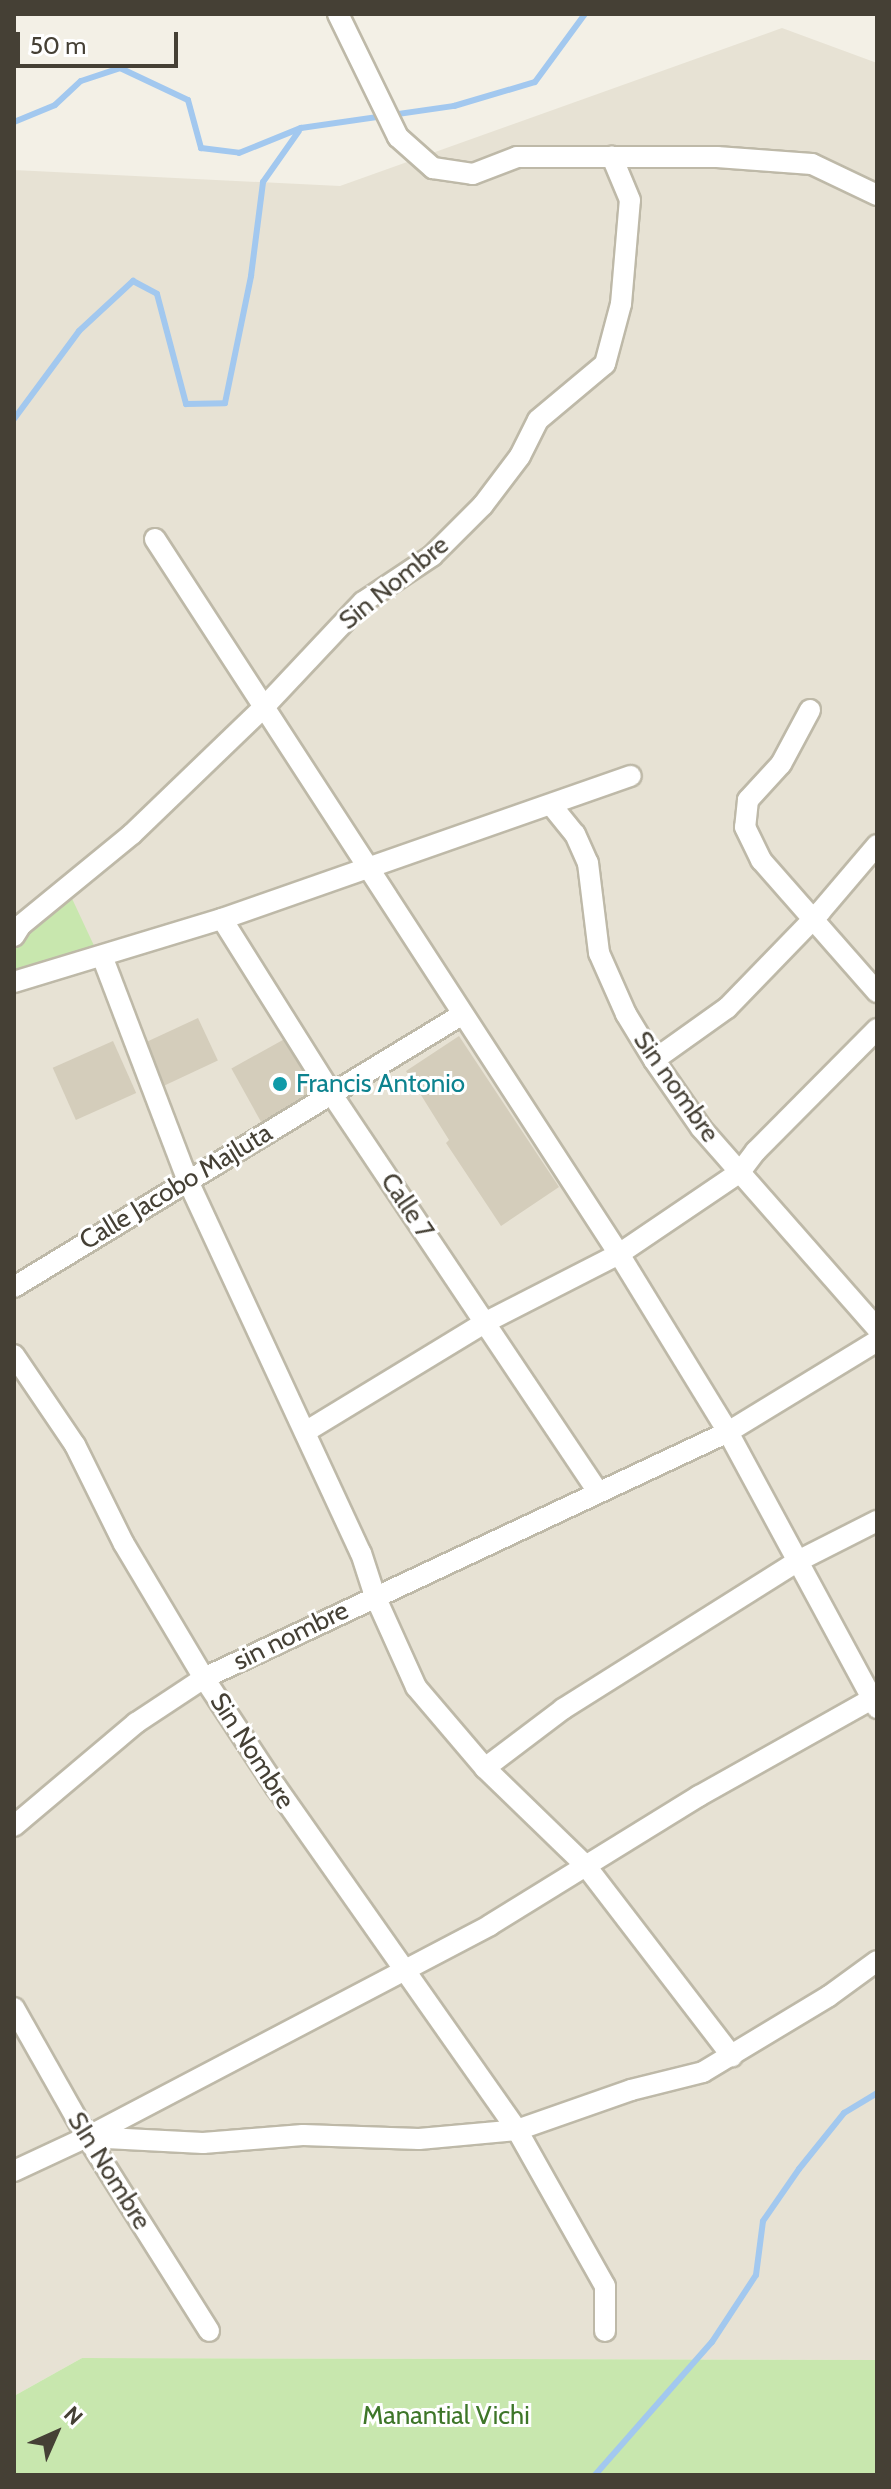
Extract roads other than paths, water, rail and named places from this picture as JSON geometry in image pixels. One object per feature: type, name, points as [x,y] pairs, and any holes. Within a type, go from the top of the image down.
[{"type":"street","points":[[338,14],[398,137],[433,168],[473,174],[517,157],[717,157],[812,164],[877,195]]},
{"type":"street","name":"Sin Nombre","points":[[14,936],[21,925],[132,834],[264,707],[363,602],[432,556],[483,505],[520,456],[538,420],[605,364],[621,304],[630,200],[612,157]]},
{"type":"street","points":[[14,2171],[87,2137],[401,1969],[490,1925],[699,1796],[875,1701],[728,1432],[619,1254],[155,539]]},
{"type":"street","points":[[810,710],[781,764],[748,800],[745,827],[761,860],[877,992]]},
{"type":"street","points":[[14,982],[222,919],[631,776]]},
{"type":"street","name":"Sin nombre","points":[[552,806],[575,834],[588,863],[599,953],[626,1014],[654,1060],[701,1128],[877,1328]]},
{"type":"street","points":[[654,1060],[727,1008],[813,920],[877,845]]},
{"type":"street","name":"Calle 7","points":[[222,919],[331,1093],[597,1491]]},
{"type":"street","name":"Sin Nombre","points":[[102,956],[188,1181],[361,1553],[375,1596],[416,1687],[485,1768],[586,1866],[732,2056]]},
{"type":"street","name":"Calle Jacobo Majluta","points":[[14,1287],[463,1014]]},
{"type":"street","points":[[305,1432],[486,1322],[619,1254],[740,1172],[756,1151],[877,1029]]},
{"type":"street","name":"sin nombre","points":[[14,1826],[136,1723],[204,1678],[728,1432],[877,1341]]},
{"type":"street","name":"Sin Nombre","points":[[14,1355],[75,1445],[124,1544],[204,1678],[401,1969],[517,2130],[605,2286],[605,2331]]},
{"type":"street","points":[[485,1768],[563,1709],[798,1561],[877,1521]]},
{"type":"street","name":"Sin Nombre","points":[[87,2137],[203,2143],[303,2135],[419,2139],[517,2130],[631,2090],[703,2072],[829,1996],[877,1961]]},
{"type":"street","name":"SIn Nombre","points":[[15,2012],[87,2137],[209,2331]]},
{"type":"waterway","points":[[14,122],[55,105],[81,81],[120,68],[188,100],[201,148],[239,153],[301,128],[454,106],[535,82],[585,14]]},
{"type":"waterway","points":[[14,419],[79,331],[133,281],[157,294],[186,404],[225,403],[251,276],[263,182],[299,131]]},
{"type":"waterway","points":[[595,2475],[712,2342],[756,2275],[763,2221],[799,2169],[844,2113],[877,2093]]},
{"type":"place","name":"Francis Antonio","points":[[280,1084]]},
{"type":"park label","name":"Manantial Vichi","points":[[446,2416]]}]
